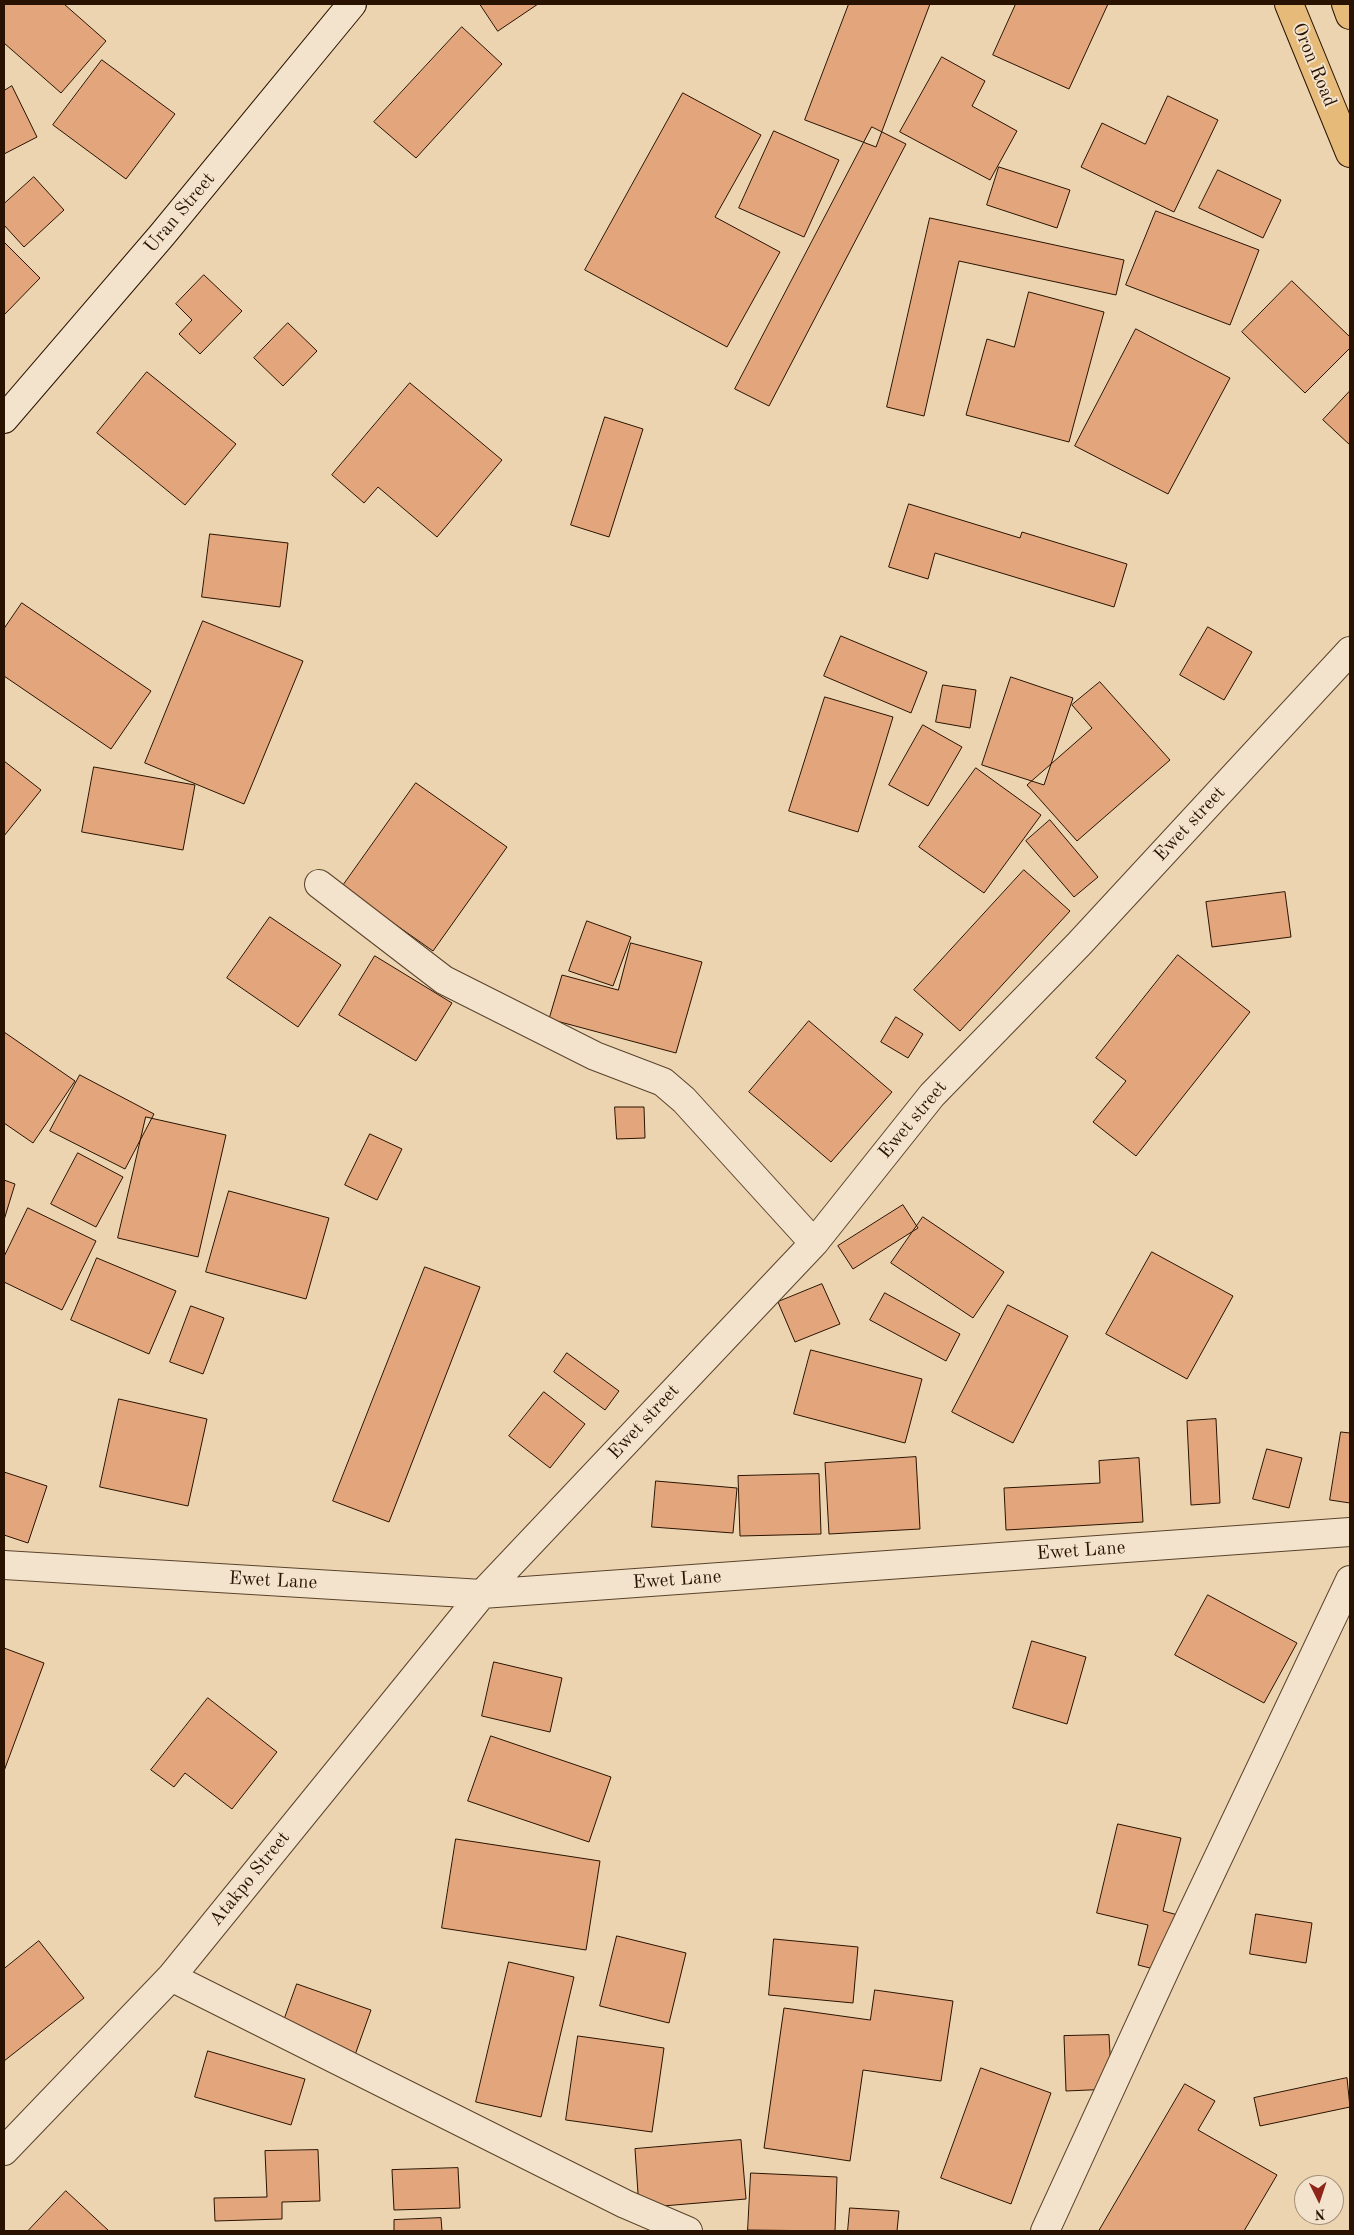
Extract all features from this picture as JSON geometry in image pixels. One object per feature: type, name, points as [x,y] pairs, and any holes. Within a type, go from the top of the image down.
[{"type":"highway","name":"Oron Road","points":[[1289,4],[1350,154]]},
{"type":"highway","points":[[1346,4],[1350,15]]},
{"type":"street","name":"Uran Street","points":[[4,419],[162,235],[352,4]]},
{"type":"street","name":"Ewet street","points":[[482,1594],[814,1243],[932,1095],[1079,944],[1350,651]]},
{"type":"street","points":[[319,884],[444,980],[595,1056],[663,1082],[684,1100],[814,1243]]},
{"type":"street","name":"Ewet Lane","points":[[4,1565],[482,1594],[1350,1532]]},
{"type":"street","points":[[1045,2231],[1171,1957],[1350,1580]]},
{"type":"street","name":"Atakpo Street","points":[[4,2151],[170,1977],[482,1594]]},
{"type":"street","points":[[170,1977],[626,2204],[688,2231]]},
{"type":"building","points":[[4,4],[64,4],[106,41],[61,93],[4,43]]},
{"type":"building","points":[[480,4],[538,4],[498,31]]},
{"type":"building","points":[[849,4],[930,4],[876,147],[805,120]]},
{"type":"building","points":[[1016,4],[1108,4],[1069,89],[993,55]]},
{"type":"building","points":[[462,27],[502,64],[416,158],[374,122]]},
{"type":"building","points":[[942,57],[985,81],[972,106],[1017,131],[990,180],[900,132]]},
{"type":"building","points":[[102,60],[175,114],[126,179],[53,125]]},
{"type":"building","points":[[12,86],[37,137],[4,154],[4,91]]},
{"type":"building","points":[[683,93],[761,135],[715,217],[780,252],[727,347],[585,270]]},
{"type":"building","points":[[1168,96],[1218,120],[1174,212],[1081,167],[1102,123],[1145,144]]},
{"type":"building","points":[[872,127],[906,144],[769,406],[735,389]]},
{"type":"building","points":[[774,131],[839,160],[804,237],[739,208]]},
{"type":"building","points":[[999,167],[1070,190],[1057,228],[987,205]]},
{"type":"building","points":[[1218,170],[1281,200],[1263,238],[1199,208]]},
{"type":"building","points":[[34,177],[64,210],[24,247],[4,225],[4,204]]},
{"type":"building","points":[[1156,211],[1259,250],[1230,325],[1126,285]]},
{"type":"building","points":[[930,218],[1124,260],[1116,295],[959,261],[924,416],[887,407]]},
{"type":"building","points":[[4,242],[40,278],[4,315]]},
{"type":"building","points":[[204,275],[242,311],[200,354],[179,334],[192,320],[176,304]]},
{"type":"building","points":[[1292,281],[1350,337],[1350,348],[1305,393],[1242,332]]},
{"type":"building","points":[[1029,292],[1104,312],[1069,442],[966,415],[987,339],[1014,347]]},
{"type":"building","points":[[288,323],[317,351],[283,386],[254,358]]},
{"type":"building","points":[[1136,329],[1230,378],[1168,494],[1075,446]]},
{"type":"building","points":[[147,372],[236,444],[185,505],[97,433]]},
{"type":"building","points":[[410,383],[502,460],[437,537],[378,487],[364,503],[332,475]]},
{"type":"building","points":[[1350,391],[1350,445],[1323,420]]},
{"type":"building","points":[[605,417],[643,429],[609,537],[571,525]]},
{"type":"building","points":[[909,504],[1020,538],[1022,532],[1127,564],[1114,607],[935,553],[928,579],[889,567]]},
{"type":"building","points":[[210,534],[288,543],[280,607],[202,597]]},
{"type":"building","points":[[22,603],[151,691],[111,749],[4,676],[4,629]]},
{"type":"building","points":[[203,621],[303,661],[244,804],[145,763]]},
{"type":"building","points":[[1208,627],[1252,652],[1224,700],[1180,675]]},
{"type":"building","points":[[841,636],[927,672],[911,713],[824,676]]},
{"type":"building","points":[[1011,677],[1073,698],[1044,785],[982,765]]},
{"type":"building","points":[[1100,682],[1170,760],[1077,841],[1027,785],[1092,728],[1072,705]]},
{"type":"building","points":[[943,685],[976,690],[970,728],[936,722]]},
{"type":"building","points":[[825,697],[893,717],[858,832],[789,811]]},
{"type":"building","points":[[923,725],[962,747],[928,806],[889,785]]},
{"type":"building","points":[[4,761],[41,790],[4,836]]},
{"type":"building","points":[[94,767],[195,785],[183,850],[82,832]]},
{"type":"building","points":[[976,768],[1041,815],[984,893],[919,847]]},
{"type":"building","points":[[416,783],[507,847],[433,951],[342,887]]},
{"type":"building","points":[[1050,820],[1098,877],[1074,897],[1026,841]]},
{"type":"building","points":[[1024,870],[1070,911],[960,1031],[914,990]]},
{"type":"building","points":[[1285,892],[1291,937],[1212,947],[1206,902]]},
{"type":"building","points":[[270,917],[341,965],[298,1027],[227,978]]},
{"type":"building","points":[[587,921],[631,937],[613,986],[569,971]]},
{"type":"building","points":[[631,943],[702,962],[676,1053],[549,1019],[562,975],[618,990]]},
{"type":"building","points":[[1178,955],[1250,1012],[1136,1156],[1093,1122],[1126,1081],[1096,1058]]},
{"type":"building","points":[[375,956],[452,1003],[416,1061],[339,1015]]},
{"type":"building","points":[[896,1017],[923,1034],[908,1058],[881,1042]]},
{"type":"building","points":[[809,1021],[892,1092],[831,1162],[749,1092]]},
{"type":"building","points":[[4,1032],[75,1081],[33,1143],[4,1123]]},
{"type":"building","points":[[80,1075],[154,1114],[125,1169],[50,1131]]},
{"type":"building","points":[[615,1107],[644,1107],[645,1138],[617,1139]]},
{"type":"building","points":[[146,1117],[226,1135],[198,1257],[118,1238]]},
{"type":"building","points":[[370,1134],[402,1149],[377,1200],[345,1185]]},
{"type":"building","points":[[78,1153],[123,1177],[96,1227],[51,1204]]},
{"type":"building","points":[[4,1180],[15,1184],[4,1220]]},
{"type":"building","points":[[229,1191],[329,1218],[306,1299],[206,1272]]},
{"type":"building","points":[[903,1205],[918,1228],[853,1269],[838,1246]]},
{"type":"building","points":[[28,1208],[96,1241],[62,1310],[4,1282],[4,1257]]},
{"type":"building","points":[[923,1217],[1004,1272],[973,1318],[891,1263]]},
{"type":"building","points":[[1152,1252],[1233,1296],[1187,1379],[1106,1334]]},
{"type":"building","points":[[97,1258],[176,1291],[149,1354],[71,1320]]},
{"type":"building","points":[[425,1267],[480,1287],[389,1522],[333,1501]]},
{"type":"building","points":[[822,1284],[840,1324],[795,1342],[778,1302]]},
{"type":"building","points":[[885,1293],[960,1334],[946,1361],[870,1320]]},
{"type":"building","points":[[1008,1305],[1068,1336],[1013,1443],[952,1412]]},
{"type":"building","points":[[191,1306],[224,1318],[203,1374],[170,1362]]},
{"type":"building","points":[[811,1350],[922,1379],[905,1443],[794,1414]]},
{"type":"building","points":[[567,1353],[619,1391],[605,1410],[554,1372]]},
{"type":"building","points":[[544,1392],[585,1424],[550,1468],[509,1436]]},
{"type":"building","points":[[119,1399],[207,1419],[188,1506],[100,1487]]},
{"type":"building","points":[[1216,1419],[1220,1503],[1191,1505],[1187,1421]]},
{"type":"building","points":[[1341,1432],[1350,1433],[1350,1503],[1330,1500]]},
{"type":"building","points":[[1267,1449],[1302,1458],[1289,1508],[1253,1499]]},
{"type":"building","points":[[916,1457],[920,1529],[829,1534],[825,1463]]},
{"type":"building","points":[[1139,1458],[1143,1522],[1006,1530],[1004,1488],[1100,1483],[1099,1461]]},
{"type":"building","points":[[4,1472],[47,1486],[28,1543],[4,1535]]},
{"type":"building","points":[[819,1474],[821,1534],[740,1536],[738,1476]]},
{"type":"building","points":[[656,1481],[737,1488],[733,1533],[652,1527]]},
{"type":"building","points":[[1208,1595],[1297,1643],[1264,1703],[1175,1655]]},
{"type":"building","points":[[1032,1641],[1086,1657],[1067,1724],[1013,1708]]},
{"type":"building","points":[[4,1648],[44,1663],[4,1771]]},
{"type":"building","points":[[494,1662],[562,1678],[550,1732],[482,1716]]},
{"type":"building","points":[[208,1698],[277,1752],[232,1809],[185,1773],[174,1787],[151,1770]]},
{"type":"building","points":[[491,1736],[611,1777],[589,1842],[468,1801]]},
{"type":"building","points":[[1118,1824],[1181,1838],[1163,1911],[1189,1918],[1174,1974],[1138,1965],[1148,1925],[1097,1913]]},
{"type":"building","points":[[456,1839],[600,1861],[586,1950],[442,1928]]},
{"type":"building","points":[[1256,1914],[1312,1923],[1306,1963],[1250,1954]]},
{"type":"building","points":[[617,1936],[686,1953],[669,2023],[600,2006]]},
{"type":"building","points":[[774,1939],[858,1947],[853,2003],[769,1995]]},
{"type":"building","points":[[39,1941],[84,1998],[4,2061],[4,1969]]},
{"type":"building","points":[[509,1962],[574,1977],[541,2117],[476,2102]]},
{"type":"building","points":[[297,1984],[371,2010],[355,2055],[281,2029]]},
{"type":"building","points":[[875,1990],[953,2001],[941,2081],[863,2070],[850,2161],[764,2148],[784,2008],[870,2020]]},
{"type":"building","points":[[1109,2035],[1112,2089],[1066,2091],[1064,2036]]},
{"type":"building","points":[[578,2036],[664,2048],[652,2132],[566,2120]]},
{"type":"building","points":[[208,2051],[305,2079],[291,2125],[195,2097]]},
{"type":"building","points":[[981,2068],[1051,2093],[1011,2204],[941,2178]]},
{"type":"building","points":[[1347,2078],[1350,2107],[1260,2126],[1254,2098]]},
{"type":"building","points":[[1185,2084],[1215,2101],[1198,2130],[1277,2175],[1244,2231],[1099,2231]]},
{"type":"building","points":[[741,2140],[746,2199],[639,2208],[635,2149]]},
{"type":"building","points":[[318,2150],[320,2201],[282,2202],[282,2219],[215,2221],[214,2198],[267,2197],[265,2151]]},
{"type":"building","points":[[458,2168],[460,2208],[394,2210],[392,2170]]},
{"type":"building","points":[[751,2173],[837,2177],[835,2231],[748,2230]]},
{"type":"building","points":[[66,2191],[109,2231],[28,2231]]},
{"type":"building","points":[[850,2208],[899,2211],[897,2231],[848,2231]]},
{"type":"building","points":[[441,2218],[442,2231],[394,2231],[394,2220]]}]
